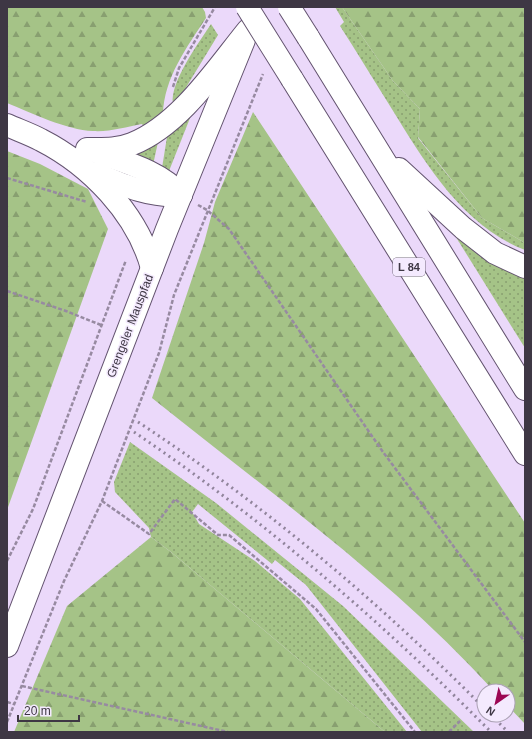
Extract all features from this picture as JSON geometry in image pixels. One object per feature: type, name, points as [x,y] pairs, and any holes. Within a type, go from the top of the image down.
[{"type":"main road","name":"L 84","points":[[248,7],[525,454]]},
{"type":"main road","name":"Grengeler Mauspfad","points":[[7,646],[180,195],[257,7]]},
{"type":"main road","name":"L 84","points":[[290,7],[525,389]]},
{"type":"main road","points":[[85,158],[144,139],[154,132],[186,103],[248,30]]},
{"type":"main road","points":[[7,125],[85,158],[138,191],[158,195],[180,195]]},
{"type":"main road","name":"L 84","points":[[378,150],[463,228],[495,253],[525,267]]},
{"type":"main road","points":[[85,158],[144,243],[152,268]]},
{"type":"path","points":[[7,722],[64,581],[102,501],[158,353],[174,294],[264,72]]},
{"type":"path","points":[[7,178],[90,203]]},
{"type":"path","points":[[180,195],[207,210],[229,229],[383,452],[525,642]]},
{"type":"path","points":[[7,291],[66,311],[101,325],[33,509],[7,561]]},
{"type":"path","points":[[102,501],[149,534],[175,499],[218,535],[229,535],[316,609],[415,732]]},
{"type":"path","points":[[22,686],[228,732]]},
{"type":"path","points":[[7,702],[14,704]]},
{"type":"path","points":[[449,732],[460,721]]},
{"type":"green space","points":[[7,7],[202,7],[206,18],[184,52],[172,75],[164,101],[163,114],[144,127],[142,124],[112,130],[93,131],[72,128],[7,103]]},
{"type":"green space","points":[[335,7],[342,7],[393,81],[420,109],[418,138],[482,218],[525,243],[525,250],[502,239],[482,225],[463,208],[446,189],[416,148],[340,26],[344,22]]},
{"type":"green space","points":[[342,7],[525,7],[525,243],[482,218],[418,137],[420,109],[393,81]]},
{"type":"green space","points":[[211,24],[218,35],[182,94],[173,104],[173,95],[180,74],[186,62]]},
{"type":"green space","points":[[253,112],[525,523],[525,724],[516,714],[516,683],[486,683],[455,650],[372,574],[329,538],[152,398],[204,243],[215,202]]},
{"type":"green space","points":[[188,116],[190,118],[169,171],[162,168],[167,137]]},
{"type":"green space","points":[[158,142],[153,165],[131,154]]},
{"type":"green space","points":[[7,151],[40,164],[88,189],[108,229],[7,510]]},
{"type":"green space","points":[[454,234],[525,275],[525,348]]},
{"type":"green space","points":[[130,442],[216,503],[343,606],[474,732],[422,732],[306,585],[275,560],[272,564],[198,504],[192,512],[199,524],[255,561],[300,599],[407,732],[385,732],[171,552],[151,537],[149,528],[115,492],[114,482]]},
{"type":"green space","points":[[151,537],[171,552],[385,732],[14,732],[67,606]]},
{"type":"railway","points":[[138,422],[230,486],[318,556],[403,630],[476,700]]},
{"type":"railway","points":[[134,432],[229,500],[320,573],[407,651],[491,732]]},
{"type":"railway","points":[[499,723],[508,732]]}]
